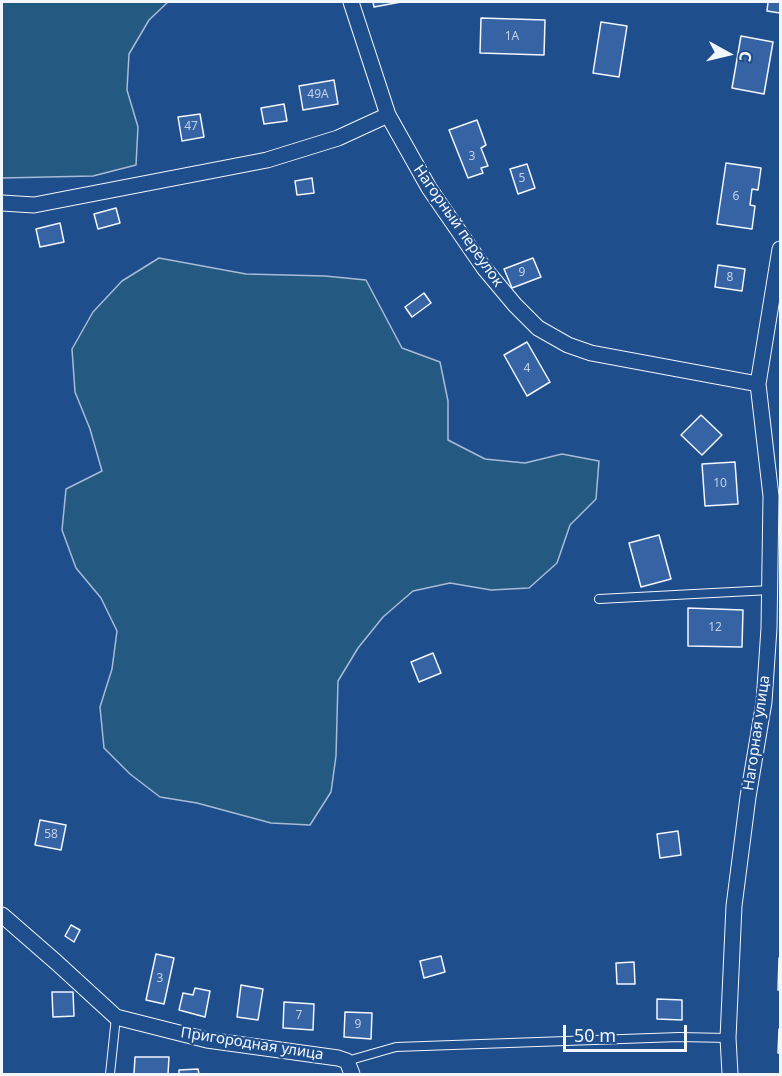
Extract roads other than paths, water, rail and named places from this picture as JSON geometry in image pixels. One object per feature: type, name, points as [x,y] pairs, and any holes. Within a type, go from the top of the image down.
[{"type":"street","name":"Нагорный переулок","points":[[351,2],[388,115],[429,188],[484,268],[538,328],[568,345],[591,353],[758,384]]},
{"type":"street","points":[[2,203],[34,205],[267,160],[338,138],[388,115]]},
{"type":"street","name":"Нагорная улица","points":[[730,1074],[728,1038],[734,906],[748,798],[764,702],[770,590],[771,496],[758,384],[780,249]]},
{"type":"street","name":"Пригородная улица","points":[[2,915],[116,1017],[207,1040],[338,1058],[349,1068]]},
{"type":"lane","points":[[599,599],[770,590]]},
{"type":"lane","points":[[110,1074],[116,1017]]},
{"type":"lane","points":[[349,1068],[396,1047],[679,1037],[728,1038]]}]
